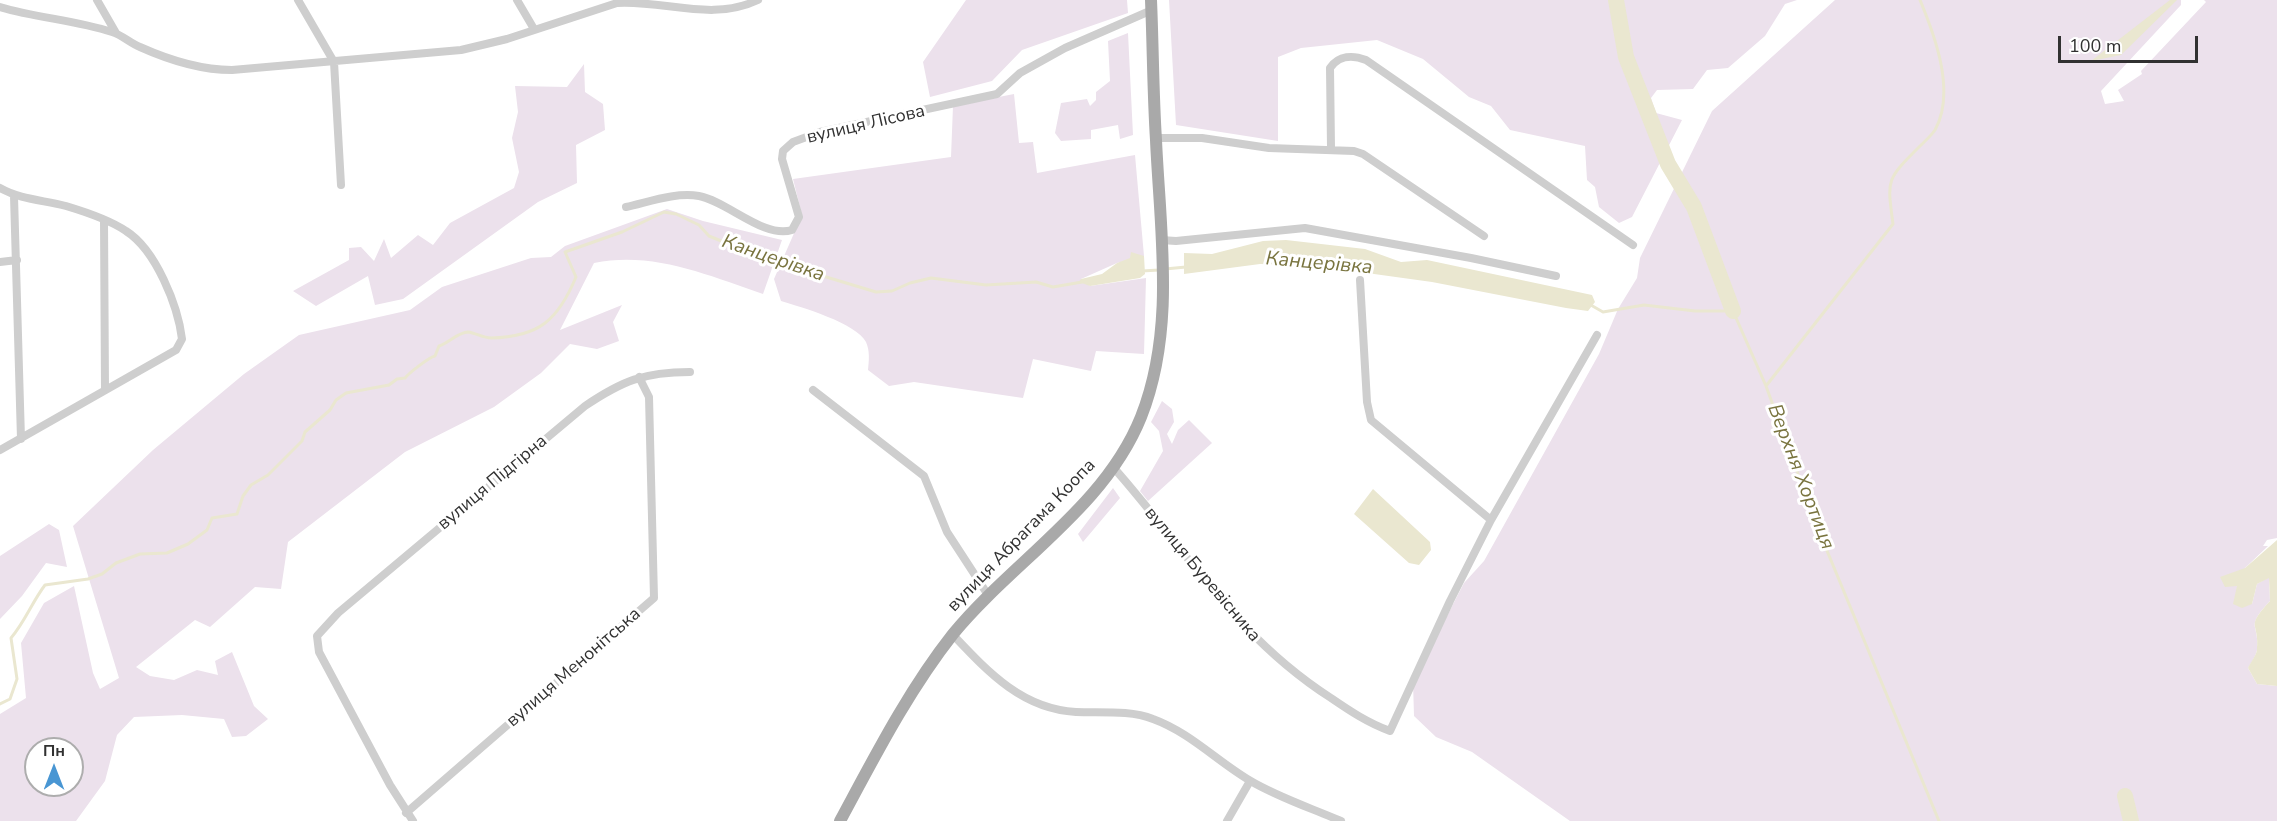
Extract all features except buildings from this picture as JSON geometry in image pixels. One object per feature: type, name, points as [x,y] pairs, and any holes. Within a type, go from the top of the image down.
[{"type":"main road","name":"вулиця Абрагама Коопа","points":[[840,821],[898,717],[953,635],[988,595],[1033,554],[1113,468],[1142,415],[1156,367],[1164,307],[1151,5]]},
{"type":"street","points":[[97,0],[116,33]]},
{"type":"street","points":[[298,0],[334,62],[341,185]]},
{"type":"street","points":[[517,0],[534,29]]},
{"type":"street","points":[[683,0],[686,9]]},
{"type":"street","points":[[0,7],[41,18],[76,22],[116,33],[141,48],[211,70],[334,62],[461,50],[507,39],[617,3],[632,2],[716,11],[758,0]]},
{"type":"street","name":"вулиця Лісова","points":[[626,207],[685,194],[701,197],[776,232],[792,230],[799,217],[782,159],[783,151],[793,142],[820,132],[997,94],[1020,73],[1151,5]]},
{"type":"street","points":[[1331,148],[1330,68],[1337,60],[1357,57],[1366,60],[1633,245]]},
{"type":"street","points":[[1156,138],[1202,138],[1283,148],[1331,148],[1363,154],[1484,237]]},
{"type":"street","points":[[0,188],[14,196],[67,207],[104,220],[126,231],[146,251],[174,301],[182,339],[176,350],[0,450]]},
{"type":"street","points":[[14,196],[21,439]]},
{"type":"street","points":[[104,220],[105,390]]},
{"type":"street","points":[[1161,240],[1176,241],[1305,228],[1556,276]]},
{"type":"street","points":[[0,262],[17,260]]},
{"type":"street","points":[[1360,280],[1366,392],[1371,420],[1491,520],[1597,335]]},
{"type":"street","name":"вулиця Підгірна","points":[[406,813],[319,652],[317,636],[339,613],[571,416],[614,386],[655,373],[690,372]]},
{"type":"street","name":"вулиця Менонітська","points":[[406,813],[654,598],[649,397],[639,377]]},
{"type":"street","points":[[813,390],[924,476],[947,532],[988,595]]},
{"type":"street","name":"вулиця Буревісника","points":[[1113,468],[1216,597],[1262,647],[1314,688],[1371,724],[1390,731],[1450,601],[1491,520]]},
{"type":"street","points":[[953,635],[1015,693],[1032,703],[1056,711],[1127,714],[1153,718],[1212,753],[1250,781],[1341,821]]},
{"type":"street","points":[[1227,821],[1250,781]]},
{"type":"street","points":[[406,813],[413,821]]},
{"type":"shaded area","points":[[966,0],[1127,0],[1128,13],[1022,50],[992,81],[930,97],[923,62]]},
{"type":"shaded area","points":[[1169,0],[1797,0],[1785,4],[1765,36],[1728,68],[1707,70],[1693,89],[1657,90],[1651,98],[1656,113],[1682,120],[1632,217],[1619,223],[1599,207],[1595,187],[1587,180],[1585,146],[1510,130],[1491,106],[1469,97],[1423,59],[1377,40],[1301,48],[1278,57],[1278,141],[1176,125]]},
{"type":"shaded area","points":[[1835,0],[2181,0],[2181,5],[2101,91],[2105,104],[2124,101],[2118,90],[2142,74],[2141,71],[2206,2],[2204,0],[2277,0],[2277,538],[2267,540],[2263,546],[2268,546],[2245,568],[2237,585],[2252,604],[2257,584],[2269,577],[2270,601],[2255,621],[2257,650],[2248,668],[2257,684],[2277,686],[2277,821],[1570,821],[1472,752],[1436,737],[1414,716],[1413,682],[1464,583],[1484,561],[1599,354],[1618,309],[1637,278],[1640,258],[1712,111]]},
{"type":"shaded area","points":[[1128,33],[1133,135],[1120,139],[1118,125],[1091,130],[1091,139],[1061,141],[1055,133],[1061,103],[1087,99],[1090,106],[1096,100],[1096,92],[1110,81],[1108,41]]},
{"type":"shaded area","points":[[584,64],[585,92],[603,104],[605,130],[576,145],[577,183],[538,202],[403,299],[375,305],[368,276],[316,306],[293,291],[349,260],[349,248],[361,247],[374,261],[384,239],[391,258],[418,235],[433,245],[450,223],[514,188],[519,172],[512,138],[518,112],[515,86],[567,87]]},
{"type":"shaded area","points":[[1014,94],[1019,143],[1033,142],[1037,173],[1135,155],[1144,256],[1117,263],[1081,279],[1090,286],[1146,278],[1144,354],[1096,351],[1091,371],[1033,359],[1023,398],[914,382],[889,386],[868,370],[868,349],[860,335],[840,322],[781,301],[774,279],[802,215],[793,179],[951,157],[953,106]]},
{"type":"shaded area","points":[[667,209],[703,221],[782,240],[763,294],[680,267],[659,263],[616,260],[594,263],[560,330],[622,305],[613,322],[619,341],[597,349],[570,344],[541,373],[494,407],[405,452],[288,542],[281,589],[255,587],[210,627],[195,620],[136,667],[150,676],[174,680],[197,670],[218,675],[215,661],[232,652],[254,706],[268,719],[246,736],[232,737],[224,719],[182,715],[134,717],[117,735],[105,781],[76,821],[0,821],[0,714],[26,698],[21,643],[44,603],[74,586],[93,673],[100,689],[119,678],[73,526],[153,450],[244,374],[299,335],[410,310],[442,287],[531,258],[551,257],[565,246]]},
{"type":"shaded area","points":[[1162,401],[1172,409],[1174,422],[1167,434],[1172,444],[1178,430],[1189,420],[1212,443],[1148,501],[1140,491],[1163,451],[1159,431],[1151,422]]},
{"type":"shaded area","points":[[1113,488],[1120,498],[1083,542],[1078,534]]},
{"type":"shaded area","points":[[49,524],[59,530],[67,567],[46,563],[22,596],[0,619],[0,556]]},
{"type":"water","points":[[2170,0],[2177,0],[2121,55],[2091,61]]},
{"type":"water","points":[[1286,240],[1365,249],[1401,262],[1427,260],[1592,295],[1595,302],[1588,311],[1432,282],[1309,265],[1260,264],[1184,274],[1184,253],[1212,254],[1263,241]]},
{"type":"water","points":[[1131,252],[1144,256],[1145,274],[1140,278],[1090,286],[1079,282],[1081,279],[1102,274],[1117,263],[1130,258]]},
{"type":"water","points":[[1373,489],[1430,542],[1431,550],[1419,565],[1409,563],[1354,514]]},
{"type":"water","points":[[2277,540],[2277,686],[2257,684],[2248,668],[2257,650],[2255,621],[2270,601],[2269,578],[2257,584],[2252,604],[2242,608],[2233,604],[2237,586],[2225,587],[2220,577],[2245,568]]},
{"type":"waterway","name":"Верхня Хортиця","points":[[1616,0],[1626,57],[1668,164],[1694,207],[1733,311]]},
{"type":"waterway","name":"Верхня Хортиця","points":[[1920,0],[1932,30],[1941,64],[1944,99],[1941,115],[1935,130],[1900,167],[1891,181],[1893,224],[1766,386],[1818,529],[1939,821]]},
{"type":"waterway","name":"Канцерівка","points":[[0,704],[10,699],[17,679],[11,638],[45,585],[88,579],[102,574],[116,563],[140,554],[167,553],[188,544],[207,530],[212,518],[237,514],[243,496],[251,485],[268,475],[302,441],[305,432],[330,410],[336,400],[346,393],[389,385],[397,379],[405,378],[435,356],[439,346],[464,332],[491,338],[508,337],[534,330],[554,315],[562,305],[576,277],[565,252],[622,232],[664,212],[676,214],[699,225],[709,236],[736,247],[782,262],[807,266],[813,273],[876,292],[892,291],[910,283],[931,278],[986,285],[1036,282],[1053,287],[1082,282]]},
{"type":"waterway","name":"Канцерівка","points":[[1165,269],[1186,267]]},
{"type":"waterway","name":"Канцерівка","points":[[1142,271],[1159,270]]},
{"type":"waterway","name":"Канцерівка","points":[[1589,304],[1603,312],[1644,305],[1695,311],[1733,311],[1766,386]]},
{"type":"waterway","name":"Верхня Хортиця","points":[[2125,796],[2131,821]]}]
